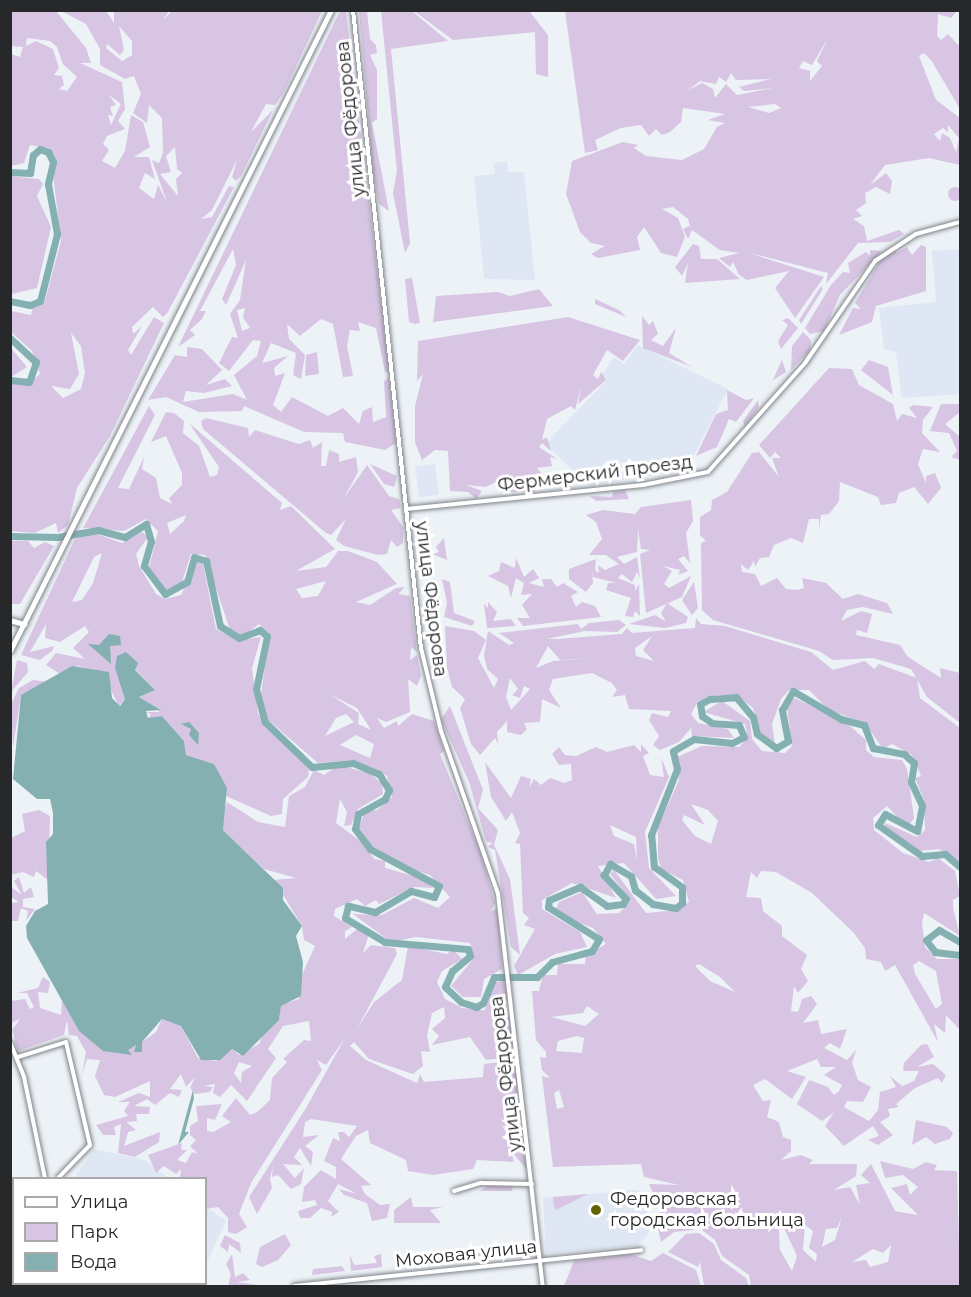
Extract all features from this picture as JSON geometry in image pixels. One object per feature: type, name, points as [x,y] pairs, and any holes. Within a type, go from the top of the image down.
[{"type":"main road","points":[[10,651],[331,10]]},
{"type":"street","name":"улица Фёдорова","points":[[353,10],[406,509],[428,688],[495,881],[507,962],[543,1287]]},
{"type":"street","name":"Фермерский проезд","points":[[406,509],[643,485],[708,472],[806,363],[875,261],[916,234],[960,222]]},
{"type":"street","points":[[10,620],[24,624]]},
{"type":"street","points":[[10,1042],[18,1057],[45,1177]]},
{"type":"street","points":[[18,1057],[66,1042],[90,1144],[60,1177]]},
{"type":"street","points":[[454,1191],[481,1183],[532,1184]]},
{"type":"street","name":"Моховая улица","points":[[294,1287],[641,1250]]},
{"type":"shaded area","points":[[507,161],[508,172],[524,172],[535,280],[484,279],[474,176],[495,174],[494,163]]},
{"type":"shaded area","points":[[960,249],[960,394],[902,398],[896,352],[884,349],[879,308],[936,302],[932,251]]},
{"type":"shaded area","points":[[638,345],[728,389],[694,455],[692,469],[589,485],[545,444],[607,380],[602,375],[614,357],[624,364]]},
{"type":"shaded area","points":[[435,464],[439,495],[419,497],[415,466]]},
{"type":"shaded area","points":[[94,1149],[145,1160],[167,1177],[75,1177]]},
{"type":"shaded area","name":"Федоровская городская больница","points":[[637,1190],[646,1197],[649,1234],[637,1246],[546,1254],[543,1198]]},
{"type":"shaded area","points":[[207,1208],[226,1221],[207,1262]]},
{"type":"green space","points":[[11,10],[56,11],[86,48],[91,63],[80,63],[122,82],[125,109],[118,121],[125,129],[107,136],[103,144],[109,150],[102,161],[115,168],[125,151],[131,115],[143,122],[150,147],[134,157],[149,157],[155,179],[145,173],[139,188],[154,199],[158,185],[167,202],[152,160],[159,163],[163,153],[162,118],[149,105],[147,123],[133,113],[141,94],[134,76],[125,79],[100,65],[100,49],[86,24],[61,11],[106,11],[114,23],[114,11],[169,11],[163,20],[172,11],[322,11],[284,92],[275,105],[266,104],[251,132],[273,110],[241,176],[236,181],[232,177],[237,160],[212,210],[201,219],[212,217],[229,186],[234,187],[168,312],[163,317],[153,307],[132,327],[133,334],[142,326],[128,350],[131,355],[154,317],[164,323],[110,436],[77,488],[68,525],[58,533],[56,523],[35,533],[11,531],[11,383],[27,385],[40,374],[32,351],[11,332],[11,311],[31,315],[33,307],[44,304],[61,241],[50,149],[30,145],[24,163],[11,166],[11,54],[20,57],[23,47],[11,46]],"holes":[[[119,26],[132,41],[132,55],[122,61],[106,48],[107,44],[120,55],[124,50]],[[27,38],[50,41],[57,47],[63,64],[77,77],[67,91],[59,89],[64,85],[62,76],[54,75],[59,68],[53,49],[36,41],[26,46]],[[109,95],[121,104],[111,125],[108,115],[113,116],[110,107],[116,105]],[[175,147],[177,169],[182,173],[176,179],[178,196],[160,174],[171,172],[166,156]],[[71,333],[81,346],[85,373],[81,389],[63,398],[51,386],[70,389],[79,374]]]},
{"type":"green space","points":[[340,11],[346,11],[389,372],[385,372],[376,328],[358,322],[360,331],[350,330],[347,346],[353,376],[343,377],[333,324],[321,319],[300,336],[287,324],[289,339],[305,355],[301,379],[293,375],[296,353],[271,343],[262,363],[288,356],[274,368],[275,376],[285,373],[273,405],[281,412],[292,397],[328,416],[343,408],[359,424],[363,411],[372,407],[373,422],[386,417],[384,381],[389,378],[396,443],[385,450],[345,442],[343,433],[304,432],[244,406],[242,411],[199,412],[166,397],[148,400],[175,355],[187,357],[187,347],[202,349],[222,370],[206,385],[225,379],[232,386],[204,393],[186,391],[183,402],[233,394],[247,400],[234,375],[257,356],[261,341],[253,340],[229,371],[219,363],[232,337],[238,338],[230,314],[240,300],[246,260],[226,305],[222,299],[236,265],[233,249],[200,311],[206,311],[202,319],[190,330],[195,335],[178,347]],"holes":[[[245,308],[243,317],[250,328],[242,331],[237,310]]]},
{"type":"green space","points":[[359,11],[367,11],[370,39],[376,45],[377,53],[370,55],[377,70],[377,119],[372,123],[389,211],[379,204],[373,170]]},
{"type":"green space","points":[[381,11],[412,11],[448,41],[391,49],[410,243],[405,253],[393,193],[397,171]]},
{"type":"green space","points":[[414,11],[529,11],[548,35],[548,77],[536,74],[535,32],[453,40]]},
{"type":"green space","points":[[565,11],[957,11],[951,18],[938,14],[937,36],[941,40],[948,34],[960,47],[960,109],[931,60],[924,53],[919,56],[936,100],[960,118],[960,165],[929,158],[885,165],[870,185],[886,173],[892,181],[890,194],[876,187],[865,193],[866,203],[856,210],[862,216],[853,219],[864,226],[867,241],[899,230],[904,234],[890,242],[858,243],[826,284],[828,273],[746,252],[824,277],[795,318],[775,288],[789,271],[747,280],[739,275],[733,262],[730,267],[719,258],[739,253],[720,250],[692,230],[688,239],[683,229],[690,226],[688,219],[673,207],[662,209],[678,218],[685,237],[677,257],[661,253],[644,227],[637,237],[640,250],[598,258],[591,254],[605,246],[591,243],[580,232],[566,194],[572,161],[623,142],[638,145],[634,148],[646,156],[682,160],[704,149],[717,127],[725,123],[708,120],[725,114],[683,108],[681,122],[670,132],[662,135],[656,129],[649,136],[641,125],[621,128],[595,140],[598,150],[585,153]],"holes":[[[828,38],[817,61],[822,66],[810,81],[810,71],[799,68],[803,61],[812,65]],[[731,73],[736,80],[771,79],[739,87],[744,91],[773,88],[737,95],[726,84],[715,98],[713,89],[702,83],[688,90],[700,81],[716,84],[719,77],[726,82]],[[775,104],[781,108],[769,113],[748,107]],[[948,125],[959,138],[956,152],[950,138],[942,133],[940,141],[934,134],[943,128],[948,132]]]},
{"type":"green space","points":[[10,176],[39,179],[43,184],[37,196],[51,227],[37,288],[12,294]]},
{"type":"green space","points":[[955,187],[960,189],[962,194],[960,199],[955,201],[950,199],[948,194],[950,189]]},
{"type":"green space","points":[[693,244],[699,246],[701,259],[717,259],[740,279],[685,283],[688,263],[682,276],[675,267]]},
{"type":"green space","points":[[921,245],[926,247],[926,291],[876,306],[872,322],[839,335],[853,308],[861,309],[855,303],[880,261],[896,248],[896,253],[907,247],[912,255]]},
{"type":"green space","points":[[870,250],[882,251],[840,295],[824,331],[810,334],[805,328],[831,285],[843,272],[850,273],[848,263],[866,252],[870,256]]},
{"type":"green space","points":[[412,278],[420,323],[415,324],[409,322],[405,279]]},
{"type":"green space","points":[[821,286],[823,289],[801,324],[799,320]]},
{"type":"green space","points":[[539,289],[553,306],[433,322],[436,296],[498,292],[510,296]]},
{"type":"green space","points":[[595,299],[619,310],[626,317],[595,304]]},
{"type":"green space","points":[[642,316],[649,325],[653,321],[658,334],[651,340],[663,346],[676,328],[669,353],[692,367],[643,348]]},
{"type":"green space","points":[[568,317],[640,340],[623,361],[607,350],[593,375],[598,379],[601,372],[606,380],[578,404],[581,386],[575,410],[571,406],[547,419],[542,440],[547,437],[551,451],[542,443],[539,447],[557,459],[550,457],[552,466],[537,468],[541,473],[534,492],[503,492],[497,484],[501,483],[504,478],[486,487],[466,485],[482,491],[476,499],[468,492],[450,491],[448,451],[435,450],[422,460],[415,442],[415,406],[423,374],[417,381],[418,341]]},
{"type":"green space","points":[[788,318],[798,328],[781,349],[778,341],[788,325],[782,320]]},
{"type":"green space","points":[[803,332],[811,340],[810,350],[791,370],[792,346]]},
{"type":"green space","points":[[10,347],[27,367],[11,377],[10,377]]},
{"type":"green space","points":[[317,352],[319,374],[305,376],[306,355]]},
{"type":"green space","points":[[782,360],[786,372],[773,380],[765,397]]},
{"type":"green space","points":[[869,360],[888,367],[893,395],[861,370]]},
{"type":"green space","points":[[829,368],[852,369],[859,385],[893,404],[897,421],[902,414],[917,418],[909,408],[913,405],[933,407],[923,420],[922,433],[940,452],[923,449],[918,464],[926,483],[926,476],[935,473],[941,488],[928,504],[914,487],[899,493],[896,503],[881,505],[878,497],[840,482],[839,501],[829,514],[821,515],[819,529],[819,519],[809,519],[803,543],[791,538],[774,545],[769,557],[760,558],[755,567],[754,561],[748,570],[741,564],[742,572],[755,574],[761,586],[777,578],[786,589],[798,590],[804,588],[802,578],[826,583],[843,599],[858,594],[887,603],[893,614],[863,607],[847,610],[841,621],[861,611],[872,614],[867,633],[857,630],[856,635],[900,645],[908,657],[941,678],[940,668],[960,673],[960,723],[927,697],[911,669],[873,658],[833,660],[819,651],[713,620],[702,610],[701,543],[706,541],[700,535],[700,517],[711,510],[712,500],[727,492],[752,453],[759,452],[779,477],[772,458],[781,458],[775,452],[770,458],[759,445]]},
{"type":"green space","points":[[727,390],[746,400],[754,398],[736,422],[729,419],[717,447],[696,456],[716,414],[728,410]]},
{"type":"green space","points":[[758,400],[759,407],[745,426],[743,421]]},
{"type":"green space","points":[[941,404],[960,404],[960,412],[945,424],[960,437],[960,460],[951,457],[957,451],[949,433],[930,431]]},
{"type":"green space","points":[[149,406],[155,415],[118,488],[129,489],[144,457],[142,469],[156,478],[160,498],[172,504],[169,498],[182,485],[182,473],[166,436],[151,442],[166,412],[174,413],[184,421],[183,433],[199,446],[210,477],[217,475],[219,467],[189,423],[282,503],[280,510],[291,506],[335,549],[296,571],[326,567],[338,551],[348,551],[377,562],[397,584],[356,602],[370,605],[396,588],[405,587],[398,594],[410,596],[417,652],[411,647],[410,660],[417,655],[421,676],[417,686],[408,679],[410,712],[386,722],[377,718],[384,728],[397,721],[398,726],[412,714],[434,721],[444,751],[440,754],[481,854],[495,903],[491,911],[496,909],[499,924],[502,969],[484,979],[481,997],[463,997],[451,986],[474,958],[470,943],[416,937],[391,942],[353,914],[382,915],[414,898],[438,908],[450,897],[430,875],[401,866],[373,849],[359,828],[365,811],[377,810],[392,797],[387,776],[354,760],[318,763],[267,719],[261,695],[269,633],[259,624],[243,636],[231,633],[205,555],[191,554],[182,582],[166,591],[149,568],[158,531],[146,519],[124,531],[83,528]],"holes":[[[186,515],[184,521],[170,534],[167,523]],[[326,581],[318,596],[302,598],[296,589]],[[329,694],[357,708],[371,730],[358,724],[359,713]],[[346,714],[354,722],[325,736],[336,718]],[[356,735],[374,744],[370,758],[340,745]]]},
{"type":"green space","points":[[206,418],[248,428],[249,437],[255,430],[299,444],[310,440],[313,448],[322,442],[321,466],[326,466],[329,450],[339,454],[339,462],[356,457],[358,472],[344,498],[367,465],[389,496],[399,499],[401,508],[391,510],[403,527],[403,543],[397,547],[391,540],[387,554],[378,555],[344,546],[336,540],[346,519],[331,535],[326,533],[203,429],[201,421]]},
{"type":"green space","points":[[370,464],[397,476],[394,487],[384,484]]},
{"type":"green space","points":[[625,490],[629,499],[596,501],[590,496],[612,497],[613,492]]},
{"type":"green space","points":[[691,500],[693,521],[686,533],[690,563],[684,556],[678,559],[688,571],[678,575],[680,570],[663,566],[672,571],[664,584],[669,588],[691,576],[682,597],[646,613],[640,554],[650,550],[641,549],[638,529],[637,552],[617,557],[624,564],[637,557],[640,578],[637,572],[632,582],[622,574],[618,578],[635,585],[635,591],[639,584],[640,616],[635,611],[633,617],[625,616],[631,598],[606,590],[608,583],[616,583],[593,577],[592,568],[593,583],[586,592],[569,579],[569,569],[596,559],[595,570],[599,573],[598,565],[605,570],[619,564],[606,555],[589,555],[602,539],[596,522],[586,515],[603,510],[635,514],[641,507]]},
{"type":"green space","points":[[142,532],[148,537],[136,554],[139,566],[156,594],[165,599],[181,595],[197,561],[203,564],[216,629],[238,640],[261,637],[252,668],[258,714],[309,769],[308,777],[283,799],[282,814],[271,816],[226,796],[214,764],[186,755],[184,741],[162,716],[148,719],[151,714],[145,712],[158,712],[160,709],[139,697],[155,690],[133,667],[118,663],[125,699],[119,706],[102,672],[77,666],[60,674],[46,665],[56,653],[85,659],[73,648],[89,632],[85,626],[60,642],[45,638],[46,624],[30,652],[54,646],[52,651],[40,660],[21,655],[75,539],[94,533],[122,543]],"holes":[[[102,553],[93,583],[82,600],[72,602],[94,557]]]},
{"type":"green space","points":[[444,538],[447,560],[432,554],[439,552],[436,547]]},
{"type":"green space","points":[[10,541],[28,541],[34,548],[45,542],[54,546],[20,604],[11,604]]},
{"type":"green space","points":[[516,558],[524,577],[533,569],[539,578],[529,583],[544,587],[542,579],[551,579],[557,587],[563,583],[578,592],[571,596],[576,607],[582,602],[595,606],[601,617],[523,626],[517,618],[530,618],[522,605],[532,594],[521,595],[524,583],[516,578],[511,598],[508,586],[488,576],[499,571],[501,562],[515,568]]},
{"type":"green space","points":[[442,579],[450,582],[454,613],[475,621],[472,626],[444,617],[447,603]]},
{"type":"green space","points":[[694,582],[698,608],[692,615],[682,600]]},
{"type":"green space","points":[[488,602],[497,612],[493,621],[511,619],[516,626],[487,628],[484,604],[488,608]]},
{"type":"green space","points":[[667,603],[688,617],[686,623],[665,628],[629,624],[655,615],[666,622],[661,613]]},
{"type":"green space","points":[[696,618],[701,624],[725,626],[811,652],[833,670],[865,661],[874,669],[879,664],[917,678],[920,698],[960,728],[960,863],[939,849],[919,851],[885,829],[885,823],[917,837],[925,830],[924,800],[915,778],[921,776],[912,755],[892,744],[883,749],[865,723],[829,710],[809,690],[789,690],[781,699],[772,724],[775,744],[761,736],[753,708],[739,697],[719,695],[698,701],[691,714],[698,723],[728,729],[734,738],[692,736],[691,728],[679,742],[660,750],[653,745],[659,736],[649,720],[652,713],[668,717],[671,711],[629,709],[625,695],[612,697],[617,690],[612,683],[592,673],[553,679],[549,690],[561,708],[542,699],[540,722],[524,723],[527,729],[521,735],[507,732],[507,721],[497,732],[498,744],[495,738],[480,755],[471,744],[460,708],[465,699],[452,687],[447,668],[445,626],[474,631],[486,640],[478,658],[494,688],[498,679],[487,669],[484,656],[488,631],[509,645],[514,643],[499,633],[578,624],[581,629],[589,623],[619,620],[626,625],[617,632],[585,631],[547,639],[622,634],[627,628],[632,633],[695,628]],"holes":[[[652,636],[643,650],[654,661],[636,656],[635,648]],[[548,646],[560,660],[594,658],[553,661],[536,668]],[[510,678],[518,689],[512,695],[520,698],[524,686],[530,689],[511,710],[506,697]]]},
{"type":"green space","points":[[17,660],[27,663],[28,672],[11,692]]},
{"type":"green space","points":[[33,680],[50,682],[21,695],[13,747],[11,704],[19,688]]},
{"type":"green space","points":[[795,698],[850,726],[866,740],[866,750],[874,757],[902,760],[907,769],[914,818],[910,824],[901,821],[887,806],[873,818],[874,830],[903,853],[929,862],[938,858],[955,871],[960,896],[953,900],[953,908],[960,936],[924,913],[922,924],[925,947],[937,959],[960,959],[960,1030],[946,1015],[945,1033],[934,1024],[938,1042],[895,965],[885,971],[881,962],[866,959],[865,948],[853,932],[812,893],[776,872],[761,871],[757,878],[751,872],[746,897],[761,898],[763,911],[782,926],[782,936],[807,955],[801,969],[808,981],[798,993],[794,986],[791,1011],[798,1012],[802,999],[811,996],[817,1004],[803,1023],[818,1020],[821,1034],[847,1029],[840,1049],[830,1043],[824,1048],[847,1060],[856,1050],[852,1063],[858,1080],[871,1087],[863,1102],[847,1101],[844,1107],[869,1121],[878,1110],[880,1092],[896,1087],[890,1076],[902,1086],[914,1081],[919,1071],[903,1071],[904,1063],[921,1045],[927,1044],[934,1057],[917,1067],[933,1064],[946,1075],[942,1083],[938,1078],[915,1088],[896,1104],[899,1107],[888,1109],[890,1116],[880,1122],[893,1135],[878,1145],[868,1140],[879,1136],[873,1126],[844,1146],[825,1126],[834,1112],[822,1121],[797,1104],[809,1080],[828,1087],[834,1095],[839,1091],[842,1085],[824,1075],[836,1067],[821,1067],[817,1059],[787,1071],[806,1077],[792,1099],[765,1079],[753,1085],[763,1101],[771,1100],[767,1117],[779,1122],[783,1137],[791,1140],[791,1151],[781,1160],[801,1155],[813,1160],[809,1164],[857,1164],[856,1176],[834,1190],[850,1187],[860,1205],[856,1185],[870,1183],[861,1175],[871,1164],[895,1211],[918,1215],[891,1188],[907,1184],[910,1195],[918,1187],[903,1175],[885,1178],[880,1161],[913,1169],[926,1162],[937,1165],[934,1170],[957,1171],[960,1286],[751,1286],[749,1275],[722,1256],[715,1240],[694,1224],[693,1230],[674,1232],[661,1242],[656,1219],[661,1210],[649,1184],[679,1185],[644,1177],[641,1164],[553,1167],[542,1076],[550,1078],[542,1070],[540,1057],[546,1058],[546,1052],[536,1040],[532,991],[539,991],[543,975],[557,975],[558,964],[585,964],[586,955],[606,944],[593,928],[563,917],[556,909],[559,902],[582,892],[597,914],[619,913],[631,901],[610,874],[614,870],[646,913],[678,910],[689,902],[683,880],[661,869],[658,858],[658,827],[679,780],[677,757],[702,746],[739,747],[748,738],[745,724],[703,712],[722,701],[750,721],[752,739],[762,751],[785,753],[792,746],[787,706]],"holes":[[[691,804],[708,810],[718,821],[711,844],[695,836],[682,820],[684,815],[705,825]],[[919,961],[936,971],[942,1004],[936,1009],[915,974],[913,965]],[[699,964],[720,977],[735,992],[710,981],[695,966]],[[587,1006],[599,1014],[585,1026],[551,1017],[583,1013]],[[577,1036],[584,1038],[582,1053],[556,1051],[558,1041]],[[559,1090],[564,1107],[557,1109],[554,1093]],[[778,1215],[797,1256],[792,1271],[780,1250]],[[842,1217],[835,1240],[822,1247],[826,1229],[837,1228]],[[805,1225],[813,1231],[809,1248],[817,1254],[816,1262],[803,1250]],[[891,1245],[888,1262],[870,1267],[866,1260],[852,1262],[873,1249],[883,1253]]]},
{"type":"green space","points":[[450,706],[483,790],[478,808],[498,830],[494,845],[510,879],[520,955],[511,947],[495,850],[488,847],[492,843],[486,841],[469,782],[441,719]]},
{"type":"green space","points":[[641,744],[649,753],[643,756],[650,775],[664,777],[661,757],[669,777],[645,832],[649,868],[676,896],[656,899],[624,863],[598,866],[616,898],[572,883],[542,900],[542,909],[580,932],[587,947],[555,954],[518,975],[514,966],[535,929],[524,925],[529,918],[523,913],[520,844],[515,843],[520,833],[512,812],[506,821],[491,797],[485,762],[511,798],[521,776],[531,779],[529,788],[534,779],[541,785],[550,778],[564,783],[572,780],[571,764],[559,765],[552,754],[559,747],[565,755],[576,756],[596,747],[607,752],[634,745],[641,752]],"holes":[[[610,825],[636,837],[637,860],[634,844],[614,836]]]},
{"type":"green space","points":[[339,765],[371,774],[382,784],[383,794],[358,809],[351,825],[344,826],[347,812],[340,799],[336,823],[363,843],[374,859],[385,861],[385,868],[421,878],[433,888],[414,887],[379,904],[376,900],[365,906],[357,899],[335,909],[334,916],[352,927],[345,931],[345,939],[357,929],[369,934],[363,953],[371,945],[395,948],[397,954],[357,1029],[374,1002],[402,980],[408,946],[447,954],[453,949],[462,959],[442,971],[437,982],[445,999],[462,1008],[485,1010],[494,983],[504,980],[509,997],[508,1002],[501,999],[502,1014],[509,1016],[513,1044],[510,1057],[486,1060],[470,1037],[432,1045],[439,1036],[432,1029],[445,1018],[444,1007],[432,1013],[427,1035],[430,1052],[421,1051],[423,1066],[413,1074],[369,1059],[354,1042],[350,1046],[366,1060],[417,1083],[420,1074],[424,1082],[483,1077],[484,1064],[511,1061],[510,1071],[517,1075],[518,1130],[527,1170],[511,1151],[514,1162],[477,1160],[473,1169],[433,1175],[408,1171],[406,1160],[370,1143],[368,1130],[356,1136],[341,1159],[371,1185],[361,1186],[365,1194],[380,1205],[390,1204],[387,1218],[372,1221],[367,1203],[344,1195],[339,1189],[357,1194],[338,1184],[328,1201],[339,1212],[331,1217],[332,1212],[321,1208],[310,1218],[300,1218],[298,1211],[317,1205],[315,1200],[302,1202],[304,1187],[321,1170],[336,1179],[336,1167],[324,1161],[333,1138],[340,1141],[338,1132],[344,1132],[349,1137],[357,1126],[311,1119],[305,1122],[303,1137],[319,1135],[305,1146],[313,1152],[311,1166],[300,1148],[294,1157],[302,1165],[283,1164],[295,1178],[304,1168],[301,1184],[291,1189],[278,1175],[272,1177],[273,1165],[270,1179],[272,1188],[257,1214],[249,1197],[306,1108],[345,1038],[326,1065],[317,1060],[322,1070],[251,1183],[239,1214],[247,1227],[236,1234],[228,1232],[228,1218],[218,1207],[207,1209],[207,1177],[180,1177],[181,1169],[176,1174],[164,1166],[156,1173],[148,1155],[182,1143],[181,1150],[187,1150],[177,1160],[186,1163],[192,1152],[198,1154],[190,1146],[196,1140],[190,1135],[190,1126],[198,1121],[196,1106],[222,1104],[215,1120],[207,1118],[207,1131],[213,1132],[231,1122],[222,1116],[236,1098],[250,1115],[257,1112],[270,1100],[272,1078],[287,1062],[283,1059],[304,1040],[311,1041],[309,1021],[283,1026],[268,1049],[276,1058],[247,1101],[231,1085],[220,1097],[213,1093],[215,1084],[204,1086],[213,1087],[210,1092],[195,1094],[190,1088],[195,1077],[186,1087],[181,1074],[170,1089],[182,1090],[179,1097],[170,1093],[155,1105],[147,1099],[134,1106],[150,1107],[149,1114],[136,1114],[137,1121],[126,1122],[136,1130],[128,1132],[124,1146],[160,1132],[159,1142],[135,1157],[118,1153],[121,1124],[114,1127],[116,1135],[103,1135],[96,1125],[128,1116],[124,1111],[130,1102],[118,1102],[139,1093],[150,1097],[150,1081],[115,1097],[104,1095],[95,1076],[100,1060],[87,1059],[82,1075],[86,1052],[77,1036],[69,1035],[67,1020],[64,1035],[18,1051],[12,1030],[20,1019],[11,1023],[11,1001],[25,999],[30,1009],[34,1007],[27,993],[17,993],[38,988],[43,977],[50,982],[48,993],[38,992],[40,1008],[61,1015],[62,1000],[79,1031],[120,1051],[137,1045],[134,1052],[142,1052],[142,1042],[156,1032],[162,1019],[181,1026],[198,1058],[216,1061],[232,1049],[239,1055],[259,1044],[265,1029],[279,1020],[281,1005],[299,999],[301,977],[315,946],[304,940],[302,926],[274,880],[296,878],[264,869],[223,830],[224,811],[227,802],[258,822],[285,827],[289,796],[305,787],[314,770],[324,775]],"holes":[[[239,1062],[252,1066],[242,1072],[241,1083],[234,1073]],[[512,1100],[515,1107],[517,1147],[502,1126],[509,1128]]]},
{"type":"green space","points":[[39,810],[50,816],[48,880],[36,871],[34,877],[23,872],[11,875],[11,838],[25,831],[22,814]]},
{"type":"green space","points":[[19,877],[24,893],[31,887],[34,897],[23,899],[23,907],[35,909],[26,921],[28,911],[21,908],[18,921],[11,921],[11,903],[19,902],[11,897],[11,887],[22,895],[14,881]]},
{"type":"green space","points":[[916,1120],[947,1127],[953,1133],[950,1139],[935,1144],[926,1137],[912,1145]]},
{"type":"green space","points":[[490,1184],[513,1185],[512,1191],[480,1191]]},
{"type":"green space","points":[[588,1194],[556,1210],[554,1207],[553,1197]]},
{"type":"green space","points":[[411,1197],[413,1207],[443,1207],[430,1210],[441,1223],[394,1223],[394,1210]]},
{"type":"green space","points":[[699,1233],[714,1244],[721,1260],[746,1278],[749,1286],[704,1286],[700,1262],[698,1267],[668,1252],[686,1234]]},
{"type":"green space","points":[[285,1234],[291,1245],[278,1260],[262,1267],[256,1264],[260,1247]]},
{"type":"green space","points":[[225,1235],[240,1243],[241,1253],[229,1244],[228,1252],[220,1246]]},
{"type":"green space","points":[[526,1242],[522,1253],[496,1255],[494,1243],[499,1250],[523,1248]]},
{"type":"green space","points":[[486,1246],[492,1255],[459,1259],[459,1254],[486,1252]]},
{"type":"green space","points":[[663,1253],[696,1270],[701,1286],[564,1286],[574,1261],[630,1254],[651,1261]]},
{"type":"green space","points":[[232,1254],[235,1277],[243,1273],[250,1280],[237,1282],[265,1286],[228,1286],[231,1274],[226,1264]]},
{"type":"green space","points":[[381,1254],[382,1267],[351,1271],[350,1255],[354,1265],[377,1263],[374,1256]]},
{"type":"green space","points":[[342,1266],[345,1271],[312,1275],[313,1269]]},
{"type":"water","points":[[109,634],[120,636],[121,645],[110,646],[111,664],[88,644],[99,645]]},
{"type":"water","points":[[126,652],[138,663],[135,670],[155,690],[139,697],[161,710],[146,711],[148,718],[162,716],[184,741],[186,755],[214,764],[227,788],[223,830],[283,888],[283,900],[302,926],[296,936],[303,962],[301,996],[281,1006],[279,1020],[243,1056],[232,1049],[220,1060],[201,1060],[181,1026],[162,1019],[142,1042],[142,1052],[134,1052],[136,1045],[128,1050],[132,1055],[103,1051],[79,1031],[27,938],[26,926],[35,911],[48,904],[46,842],[53,834],[53,813],[50,799],[37,799],[13,779],[21,695],[72,666],[109,672],[112,698],[120,706],[125,699],[115,668],[117,656]]},
{"type":"water","points":[[189,722],[199,733],[198,745],[189,735],[191,729],[181,724]]},
{"type":"water","points":[[193,1090],[194,1098],[185,1132],[189,1132],[178,1145]]},
{"type":"waterway","points":[[10,172],[30,173],[33,155],[40,149],[48,152],[53,162],[48,184],[57,234],[40,301],[30,305],[10,301]]},
{"type":"waterway","points":[[10,338],[36,362],[29,382],[10,380]]},
{"type":"waterway","points":[[10,536],[58,537],[98,530],[125,537],[146,524],[151,541],[144,566],[165,594],[187,582],[194,557],[206,561],[220,626],[239,638],[260,630],[267,636],[256,689],[265,722],[312,767],[353,763],[379,774],[389,790],[385,799],[358,814],[355,829],[370,849],[439,886],[434,897],[411,891],[375,912],[348,906],[345,918],[385,942],[468,949],[470,956],[452,971],[445,987],[461,1002],[476,1007],[483,1003],[494,977],[537,977],[552,962],[592,951],[599,939],[548,907],[549,900],[580,887],[607,906],[623,904],[626,899],[604,875],[610,864],[631,876],[635,890],[653,904],[676,908],[682,903],[682,887],[654,867],[651,835],[677,769],[673,751],[694,739],[732,743],[744,737],[739,725],[712,723],[702,716],[700,704],[710,699],[736,697],[753,717],[757,734],[776,748],[788,741],[782,710],[793,691],[841,719],[864,725],[873,748],[904,754],[914,763],[911,782],[922,806],[917,831],[885,814],[878,825],[922,856],[945,854],[960,867]]},
{"type":"waterway","points":[[960,942],[939,930],[926,940],[935,952],[960,955]]},
{"type":"place","name":"Федоровская городская больница","points":[[596,1210]]}]
